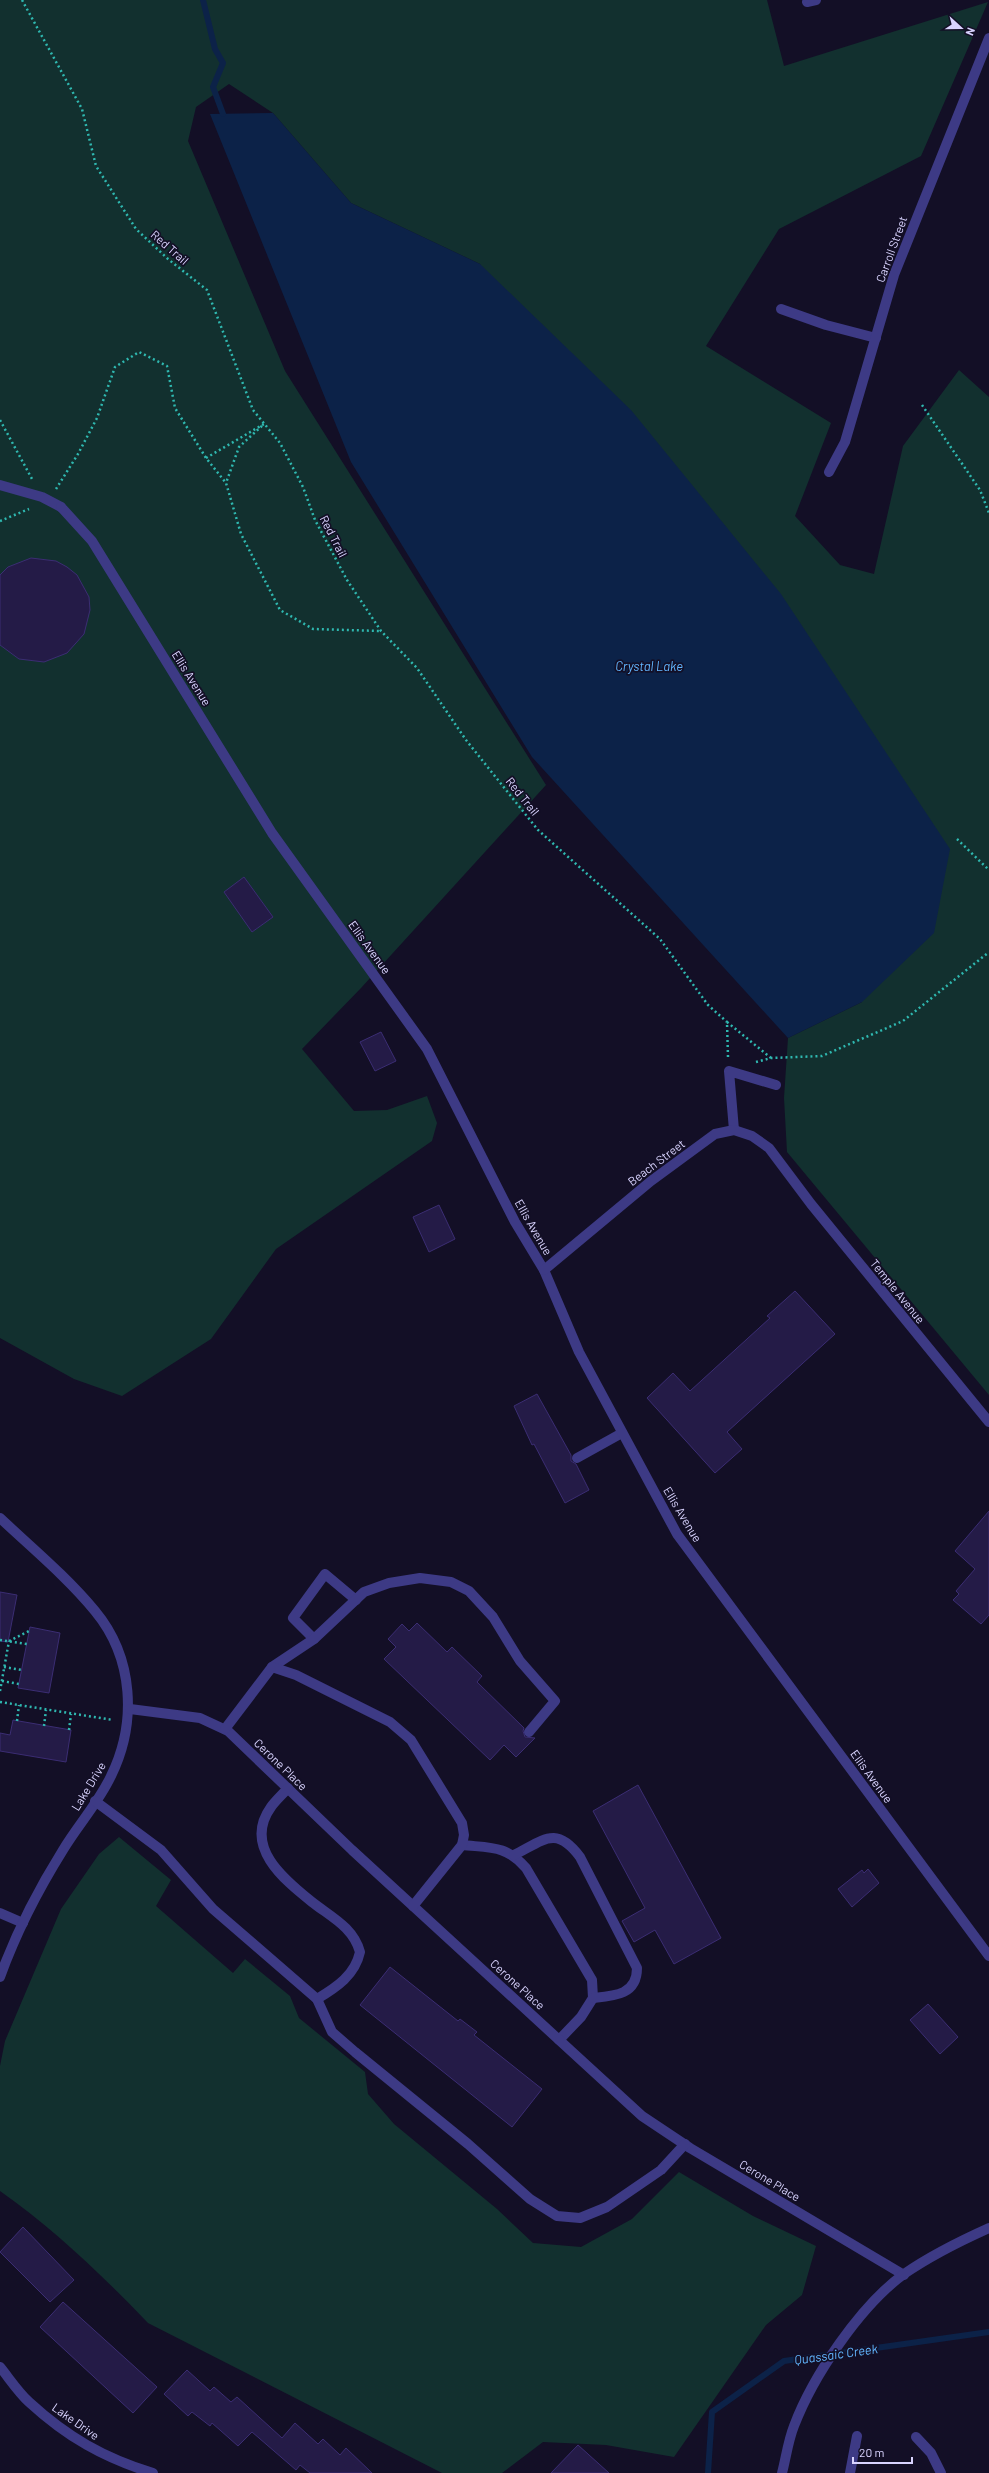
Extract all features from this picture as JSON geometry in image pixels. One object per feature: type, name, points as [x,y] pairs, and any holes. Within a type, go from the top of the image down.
[{"type":"street","name":"Carroll Street","points":[[829,472],[845,442],[894,274],[989,38]]},
{"type":"street","points":[[781,309],[826,325],[876,338]]},
{"type":"street","name":"Ellis Avenue","points":[[0,485],[45,498],[61,507],[92,541],[272,833],[427,1049],[514,1222],[544,1270],[579,1352],[677,1534],[989,1956]]},
{"type":"street","points":[[734,1130],[729,1071],[776,1086]]},
{"type":"street","name":"Beach Street","points":[[544,1270],[651,1181],[715,1134],[734,1130]]},
{"type":"street","name":"Temple Avenue","points":[[734,1130],[752,1136],[769,1148],[788,1174],[989,1422]]},
{"type":"street","points":[[577,1458],[622,1433]]},
{"type":"street","name":"Lake Drive","points":[[0,1518],[70,1583],[96,1612],[111,1635],[126,1676],[130,1709],[124,1742],[111,1777],[63,1850],[4,1955],[0,1977]]},
{"type":"street","points":[[314,1639],[293,1618],[325,1574],[356,1600]]},
{"type":"street","points":[[225,1729],[272,1667],[314,1639],[364,1592],[389,1583],[420,1578],[451,1582],[469,1590],[493,1616],[520,1661],[555,1701],[529,1732]]},
{"type":"street","points":[[272,1667],[296,1675],[390,1722],[411,1740],[462,1823],[464,1835],[462,1845],[413,1906]]},
{"type":"street","name":"Cerone Place","points":[[130,1709],[200,1718],[225,1729],[413,1906],[642,2116],[685,2144],[904,2275]]},
{"type":"street","points":[[288,1788],[271,1807],[262,1829],[262,1846],[266,1856],[269,1861],[311,1902],[352,1934],[360,1952],[355,1968],[345,1980],[317,1999]]},
{"type":"street","points":[[95,1801],[161,1850],[213,1909],[317,1999],[332,2032],[468,2144],[530,2199],[557,2216],[580,2218],[607,2207],[661,2170],[685,2144]]},
{"type":"street","points":[[514,1855],[553,1838],[562,1838],[569,1842],[580,1857],[637,1968],[637,1976],[632,1985],[618,1996],[593,1998]]},
{"type":"street","points":[[462,1845],[499,1849],[514,1855],[526,1868],[592,1980],[593,1998],[581,2017],[559,2040]]},
{"type":"street","points":[[0,1913],[23,1923]]},
{"type":"street","points":[[782,2473],[793,2427],[810,2392],[834,2351],[855,2324],[881,2294],[904,2275],[946,2249],[989,2228]]},
{"type":"street","name":"Lake Drive","points":[[0,2367],[28,2402],[80,2443],[118,2462],[153,2473]]},
{"type":"street","points":[[850,2473],[857,2436]]},
{"type":"street","points":[[916,2437],[931,2453],[941,2473]]},
{"type":"path","name":"Red Trail","points":[[22,0],[82,109],[96,166],[136,229],[168,259],[207,290],[253,410],[280,443],[303,486],[315,520],[346,580],[381,631],[416,668],[466,740],[538,830],[660,939],[708,1005],[771,1058]]},
{"type":"path","points":[[0,521],[45,498],[78,454],[97,418],[115,367],[139,352],[167,366],[175,408],[206,458],[226,483],[241,534],[280,610],[313,629],[381,631]]},
{"type":"path","points":[[922,405],[980,490],[989,513]]},
{"type":"path","points":[[0,420],[45,498]]},
{"type":"path","points":[[206,458],[264,424]]},
{"type":"path","points":[[226,483],[239,447],[264,424]]},
{"type":"path","points":[[957,839],[989,870]]},
{"type":"path","points":[[728,1022],[729,1071],[771,1058],[822,1056],[903,1021],[989,952]]},
{"type":"path","points":[[9,1641],[29,1631]]},
{"type":"path","points":[[0,1640],[27,1644]]},
{"type":"path","points":[[0,1690],[9,1641]]},
{"type":"path","points":[[4,1667],[22,1670]]},
{"type":"path","points":[[2,1681],[19,1684]]},
{"type":"path","points":[[0,1702],[115,1721]]},
{"type":"path","points":[[17,1721],[19,1706]]},
{"type":"path","points":[[44,1726],[46,1710]]},
{"type":"path","points":[[69,1730],[71,1714]]},
{"type":"green space","points":[[0,0],[767,0],[784,66],[988,2],[921,156],[779,229],[706,346],[831,423],[795,516],[840,565],[874,574],[903,446],[959,370],[989,397],[989,1395],[787,1152],[784,1098],[788,1038],[862,1002],[480,264],[351,203],[273,113],[229,84],[196,107],[188,141],[285,371],[546,785],[361,988],[302,1049],[354,1111],[387,1110],[427,1096],[437,1123],[432,1141],[276,1249],[211,1339],[122,1396],[74,1379],[0,1338]]},
{"type":"green space","points":[[119,1837],[171,1880],[156,1906],[233,1973],[245,1959],[290,1996],[299,2018],[365,2072],[368,2094],[394,2124],[497,2209],[533,2243],[581,2247],[632,2219],[679,2172],[753,2216],[816,2246],[802,2295],[766,2325],[674,2457],[606,2445],[543,2442],[502,2473],[442,2473],[148,2323],[77,2253],[0,2191],[0,2066],[5,2041],[61,1909],[99,1854]]},
{"type":"water","name":"Crystal Lake","points":[[273,113],[351,203],[480,264],[631,410],[781,594],[950,849],[934,933],[862,1002],[788,1038],[532,757],[351,462],[210,114]]},
{"type":"building","points":[[31,558],[56,561],[67,567],[77,575],[89,597],[90,610],[84,634],[67,653],[44,662],[19,659],[0,645],[0,575],[8,567]]},
{"type":"building","points":[[244,877],[273,917],[252,932],[224,892]]},
{"type":"building","points":[[381,1032],[396,1061],[375,1071],[360,1042]]},
{"type":"building","points":[[439,1205],[455,1239],[429,1252],[413,1217]]},
{"type":"building","points":[[795,1291],[835,1334],[727,1432],[742,1449],[715,1473],[647,1398],[673,1373],[690,1391],[770,1318],[767,1316]]},
{"type":"building","points":[[537,1394],[571,1455],[571,1461],[576,1464],[589,1490],[565,1503],[534,1444],[532,1445],[514,1406]]},
{"type":"building","points":[[989,1511],[989,1615],[981,1624],[953,1600],[959,1594],[956,1591],[975,1569],[955,1551]]},
{"type":"building","points":[[0,1592],[17,1595],[8,1642],[0,1641]]},
{"type":"building","points":[[417,1623],[447,1652],[452,1647],[482,1676],[477,1682],[524,1728],[523,1731],[525,1737],[535,1738],[516,1757],[504,1745],[490,1760],[384,1659],[396,1647],[388,1639],[402,1624],[409,1631]]},
{"type":"building","points":[[30,1627],[60,1633],[49,1693],[18,1688]]},
{"type":"building","points":[[13,1720],[71,1730],[66,1762],[0,1751],[0,1733],[10,1735]]},
{"type":"building","points":[[638,1785],[721,1938],[674,1964],[655,1930],[634,1942],[622,1921],[645,1908],[593,1811]]},
{"type":"building","points":[[868,1869],[879,1883],[852,1907],[838,1889],[862,1870],[864,1873]]},
{"type":"building","points":[[390,1967],[458,2021],[460,2019],[477,2032],[474,2035],[542,2089],[512,2127],[360,2005]]},
{"type":"building","points":[[928,2004],[958,2037],[940,2054],[910,2020]]},
{"type":"building","points":[[23,2227],[74,2280],[50,2302],[0,2252]]},
{"type":"building","points":[[63,2302],[157,2387],[133,2413],[40,2327]]},
{"type":"building","points":[[187,2370],[210,2391],[214,2387],[231,2402],[237,2397],[282,2438],[295,2423],[318,2444],[323,2439],[340,2455],[346,2448],[372,2473],[310,2473],[300,2465],[296,2470],[252,2432],[238,2446],[212,2423],[210,2426],[192,2412],[188,2416],[164,2394]]},
{"type":"building","points":[[578,2445],[609,2473],[551,2473]]},
{"type":"waterway","points":[[203,0],[215,49],[223,63],[213,87],[223,114]]},
{"type":"waterway","name":"Quassaic Creek","points":[[708,2473],[712,2412],[784,2361],[989,2332]]}]
